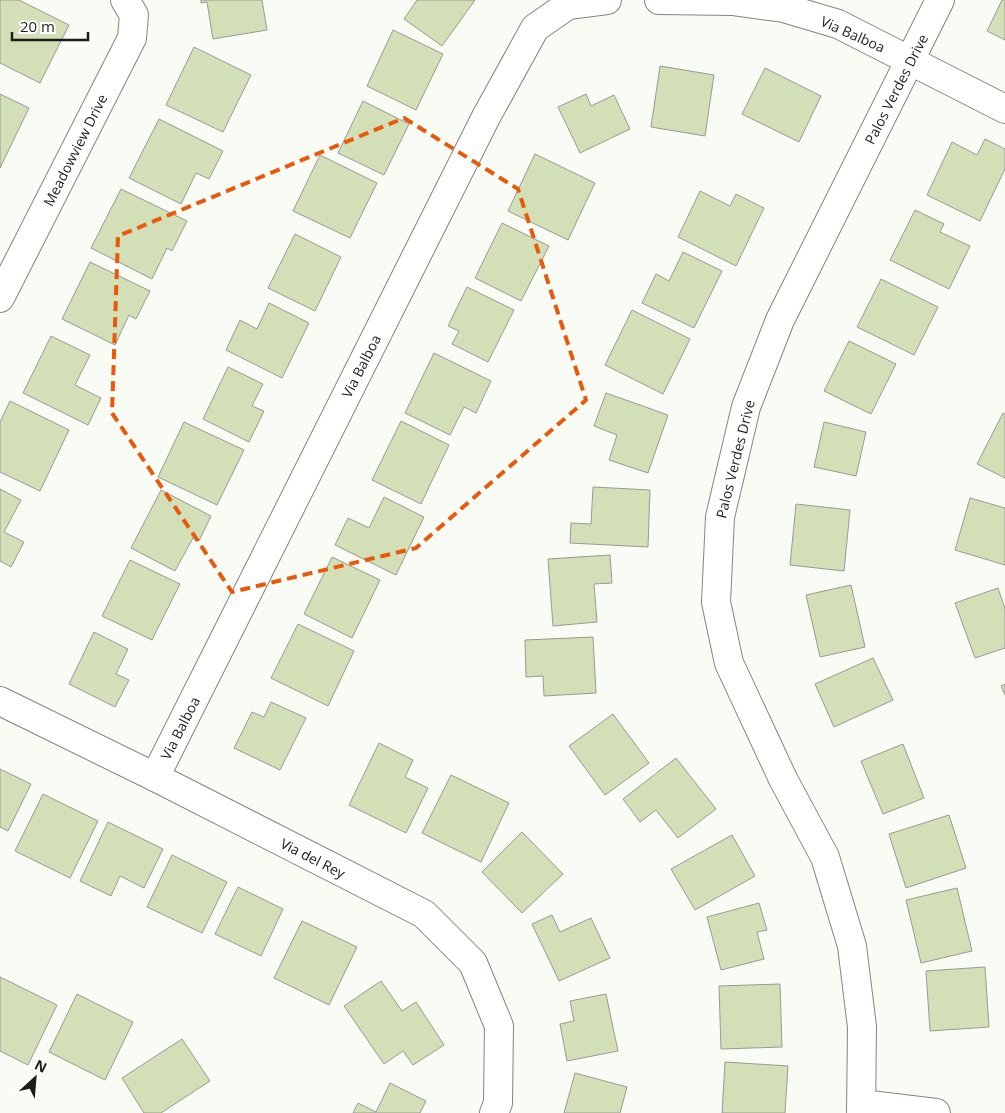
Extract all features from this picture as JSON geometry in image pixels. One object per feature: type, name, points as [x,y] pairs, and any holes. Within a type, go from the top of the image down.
[{"type":"street","name":"Meadowview Drive","points":[[0,298],[132,38],[134,15],[125,0]]},
{"type":"street","name":"Via Balboa","points":[[155,777],[482,126],[535,28],[568,5],[607,0]]},
{"type":"street","name":"Via Balboa","points":[[659,0],[732,1],[784,8],[838,24],[1005,109]]},
{"type":"street","name":"Palos Verdes Drive","points":[[861,1108],[862,1027],[852,946],[825,857],[783,779],[729,663],[716,602],[720,517],[746,407],[780,320],[940,0]]},
{"type":"street","name":"Via del Rey","points":[[0,701],[155,777],[424,914],[473,963],[499,1026],[498,1103],[494,1113]]},
{"type":"street","points":[[861,1108],[936,1113]]},
{"type":"highlighted area","points":[[404,118],[518,189],[586,400],[416,548],[232,592],[112,413],[118,236]]},
{"type":"building","points":[[0,0],[19,0],[69,25],[40,83],[0,63]]},
{"type":"building","points":[[201,0],[262,0],[267,30],[213,39],[207,2],[201,3]]},
{"type":"building","points":[[417,0],[475,0],[442,46],[404,19]]},
{"type":"building","points":[[1002,0],[1005,0],[1005,40],[987,31]]},
{"type":"building","points":[[393,30],[443,54],[416,110],[367,86]]},
{"type":"building","points":[[194,47],[251,75],[223,132],[166,105]]},
{"type":"building","points":[[660,66],[714,75],[705,136],[651,127]]},
{"type":"building","points":[[765,68],[821,96],[799,142],[742,114]]},
{"type":"building","points":[[0,94],[29,108],[0,168]]},
{"type":"building","points":[[586,94],[591,106],[614,95],[630,129],[580,153],[558,107]]},
{"type":"building","points":[[363,101],[409,124],[384,175],[338,153]]},
{"type":"building","points":[[159,119],[223,151],[209,179],[196,173],[181,204],[129,178]]},
{"type":"building","points":[[985,139],[1005,149],[1005,169],[980,221],[927,195],[952,142],[977,155]]},
{"type":"building","points":[[535,154],[595,183],[568,240],[508,211]]},
{"type":"building","points":[[320,155],[377,183],[350,238],[293,211]]},
{"type":"building","points":[[121,189],[187,221],[172,251],[167,248],[152,279],[91,248]]},
{"type":"building","points":[[700,191],[730,206],[736,194],[764,208],[736,266],[678,237]]},
{"type":"building","points":[[915,210],[944,224],[940,232],[970,246],[949,289],[890,260]]},
{"type":"building","points":[[502,223],[549,246],[521,301],[475,278]]},
{"type":"building","points":[[295,234],[341,257],[315,311],[268,288]]},
{"type":"building","points":[[683,252],[722,271],[694,328],[642,303],[656,274],[669,281]]},
{"type":"building","points":[[90,262],[150,291],[136,319],[129,315],[115,345],[62,319]]},
{"type":"building","points":[[881,279],[938,307],[914,355],[857,327]]},
{"type":"building","points":[[467,287],[514,310],[488,362],[452,344],[459,331],[448,326]]},
{"type":"building","points":[[269,303],[309,323],[282,378],[226,350],[240,320],[257,329]]},
{"type":"building","points":[[632,310],[690,339],[663,394],[605,365]]},
{"type":"building","points":[[51,336],[90,355],[75,385],[101,398],[88,425],[23,393]]},
{"type":"building","points":[[849,341],[896,364],[871,414],[824,391]]},
{"type":"building","points":[[434,353],[491,381],[476,413],[464,407],[450,435],[405,413]]},
{"type":"building","points":[[228,367],[263,384],[252,406],[264,411],[249,442],[203,419]]},
{"type":"building","points":[[606,393],[668,415],[648,473],[609,460],[617,435],[594,426]]},
{"type":"building","points":[[10,401],[69,430],[40,491],[0,472],[0,422]]},
{"type":"building","points":[[1003,413],[1005,414],[1005,478],[977,464]]},
{"type":"building","points":[[401,421],[449,445],[421,504],[372,480]]},
{"type":"building","points":[[184,422],[244,450],[217,505],[158,477]]},
{"type":"building","points":[[824,422],[866,432],[856,476],[814,467]]},
{"type":"building","points":[[593,487],[650,490],[648,547],[570,543],[571,523],[591,524]]},
{"type":"building","points":[[0,489],[21,500],[4,532],[24,542],[11,567],[0,561]]},
{"type":"building","points":[[161,490],[211,516],[199,541],[193,538],[175,571],[131,548]]},
{"type":"building","points":[[384,497],[424,517],[396,575],[335,545],[348,518],[369,528]]},
{"type":"building","points":[[970,498],[1005,508],[1005,565],[955,550]]},
{"type":"building","points":[[796,504],[850,510],[844,571],[790,565]]},
{"type":"building","points":[[610,555],[612,583],[594,584],[597,622],[553,626],[548,559]]},
{"type":"building","points":[[332,557],[380,580],[352,638],[304,614]]},
{"type":"building","points":[[130,560],[180,584],[152,640],[102,616]]},
{"type":"building","points":[[851,585],[865,647],[820,657],[806,595]]},
{"type":"building","points":[[998,588],[1005,609],[1005,648],[975,658],[955,603]]},
{"type":"building","points":[[298,624],[354,651],[328,706],[271,678]]},
{"type":"building","points":[[94,632],[128,649],[116,674],[129,680],[115,707],[69,684]]},
{"type":"building","points":[[593,637],[596,693],[544,696],[543,676],[526,677],[525,640]]},
{"type":"building","points":[[873,658],[893,700],[834,727],[815,684]]},
{"type":"building","points":[[1005,684],[1005,695],[1001,686]]},
{"type":"building","points":[[271,702],[306,718],[280,770],[234,748],[252,712],[264,717]]},
{"type":"building","points":[[613,714],[649,763],[605,795],[569,746]]},
{"type":"building","points":[[379,743],[413,760],[405,777],[428,788],[406,833],[349,805]]},
{"type":"building","points":[[903,744],[924,798],[883,814],[861,761]]},
{"type":"building","points":[[676,758],[716,809],[678,838],[656,810],[640,822],[623,799]]},
{"type":"building","points":[[0,769],[31,784],[8,831],[0,827]]},
{"type":"building","points":[[451,775],[509,803],[481,862],[422,833]]},
{"type":"building","points":[[43,794],[98,821],[70,878],[15,851]]},
{"type":"building","points":[[949,815],[966,868],[906,888],[889,834]]},
{"type":"building","points":[[108,822],[163,849],[144,888],[120,876],[111,896],[80,881]]},
{"type":"building","points":[[522,832],[563,874],[522,913],[482,872]]},
{"type":"building","points":[[732,835],[755,876],[695,910],[671,869]]},
{"type":"building","points":[[172,855],[227,882],[202,933],[147,907]]},
{"type":"building","points":[[238,887],[283,909],[261,956],[215,934]]},
{"type":"building","points":[[957,888],[972,951],[921,963],[906,900]]},
{"type":"building","points":[[759,903],[767,930],[757,932],[764,959],[721,970],[707,917]]},
{"type":"building","points":[[552,915],[560,932],[591,918],[610,958],[559,981],[532,924]]},
{"type":"building","points":[[302,921],[357,947],[329,1005],[274,978]]},
{"type":"building","points":[[985,967],[989,1027],[930,1031],[926,971]]},
{"type":"building","points":[[0,977],[57,1005],[28,1065],[0,1051]]},
{"type":"building","points":[[381,981],[402,1011],[416,1002],[444,1045],[413,1065],[403,1051],[384,1064],[344,1006]]},
{"type":"building","points":[[780,984],[782,1047],[721,1049],[719,986]]},
{"type":"building","points":[[77,994],[133,1022],[105,1080],[49,1052]]},
{"type":"building","points":[[606,994],[618,1051],[567,1061],[560,1024],[574,1021],[570,1001]]},
{"type":"building","points":[[182,1039],[210,1081],[161,1113],[144,1113],[122,1078]]},
{"type":"building","points":[[725,1062],[788,1066],[785,1113],[722,1113]]},
{"type":"building","points":[[575,1073],[627,1087],[620,1113],[564,1113]]},
{"type":"building","points":[[390,1083],[426,1101],[420,1113],[353,1113],[358,1103],[376,1112]]}]
